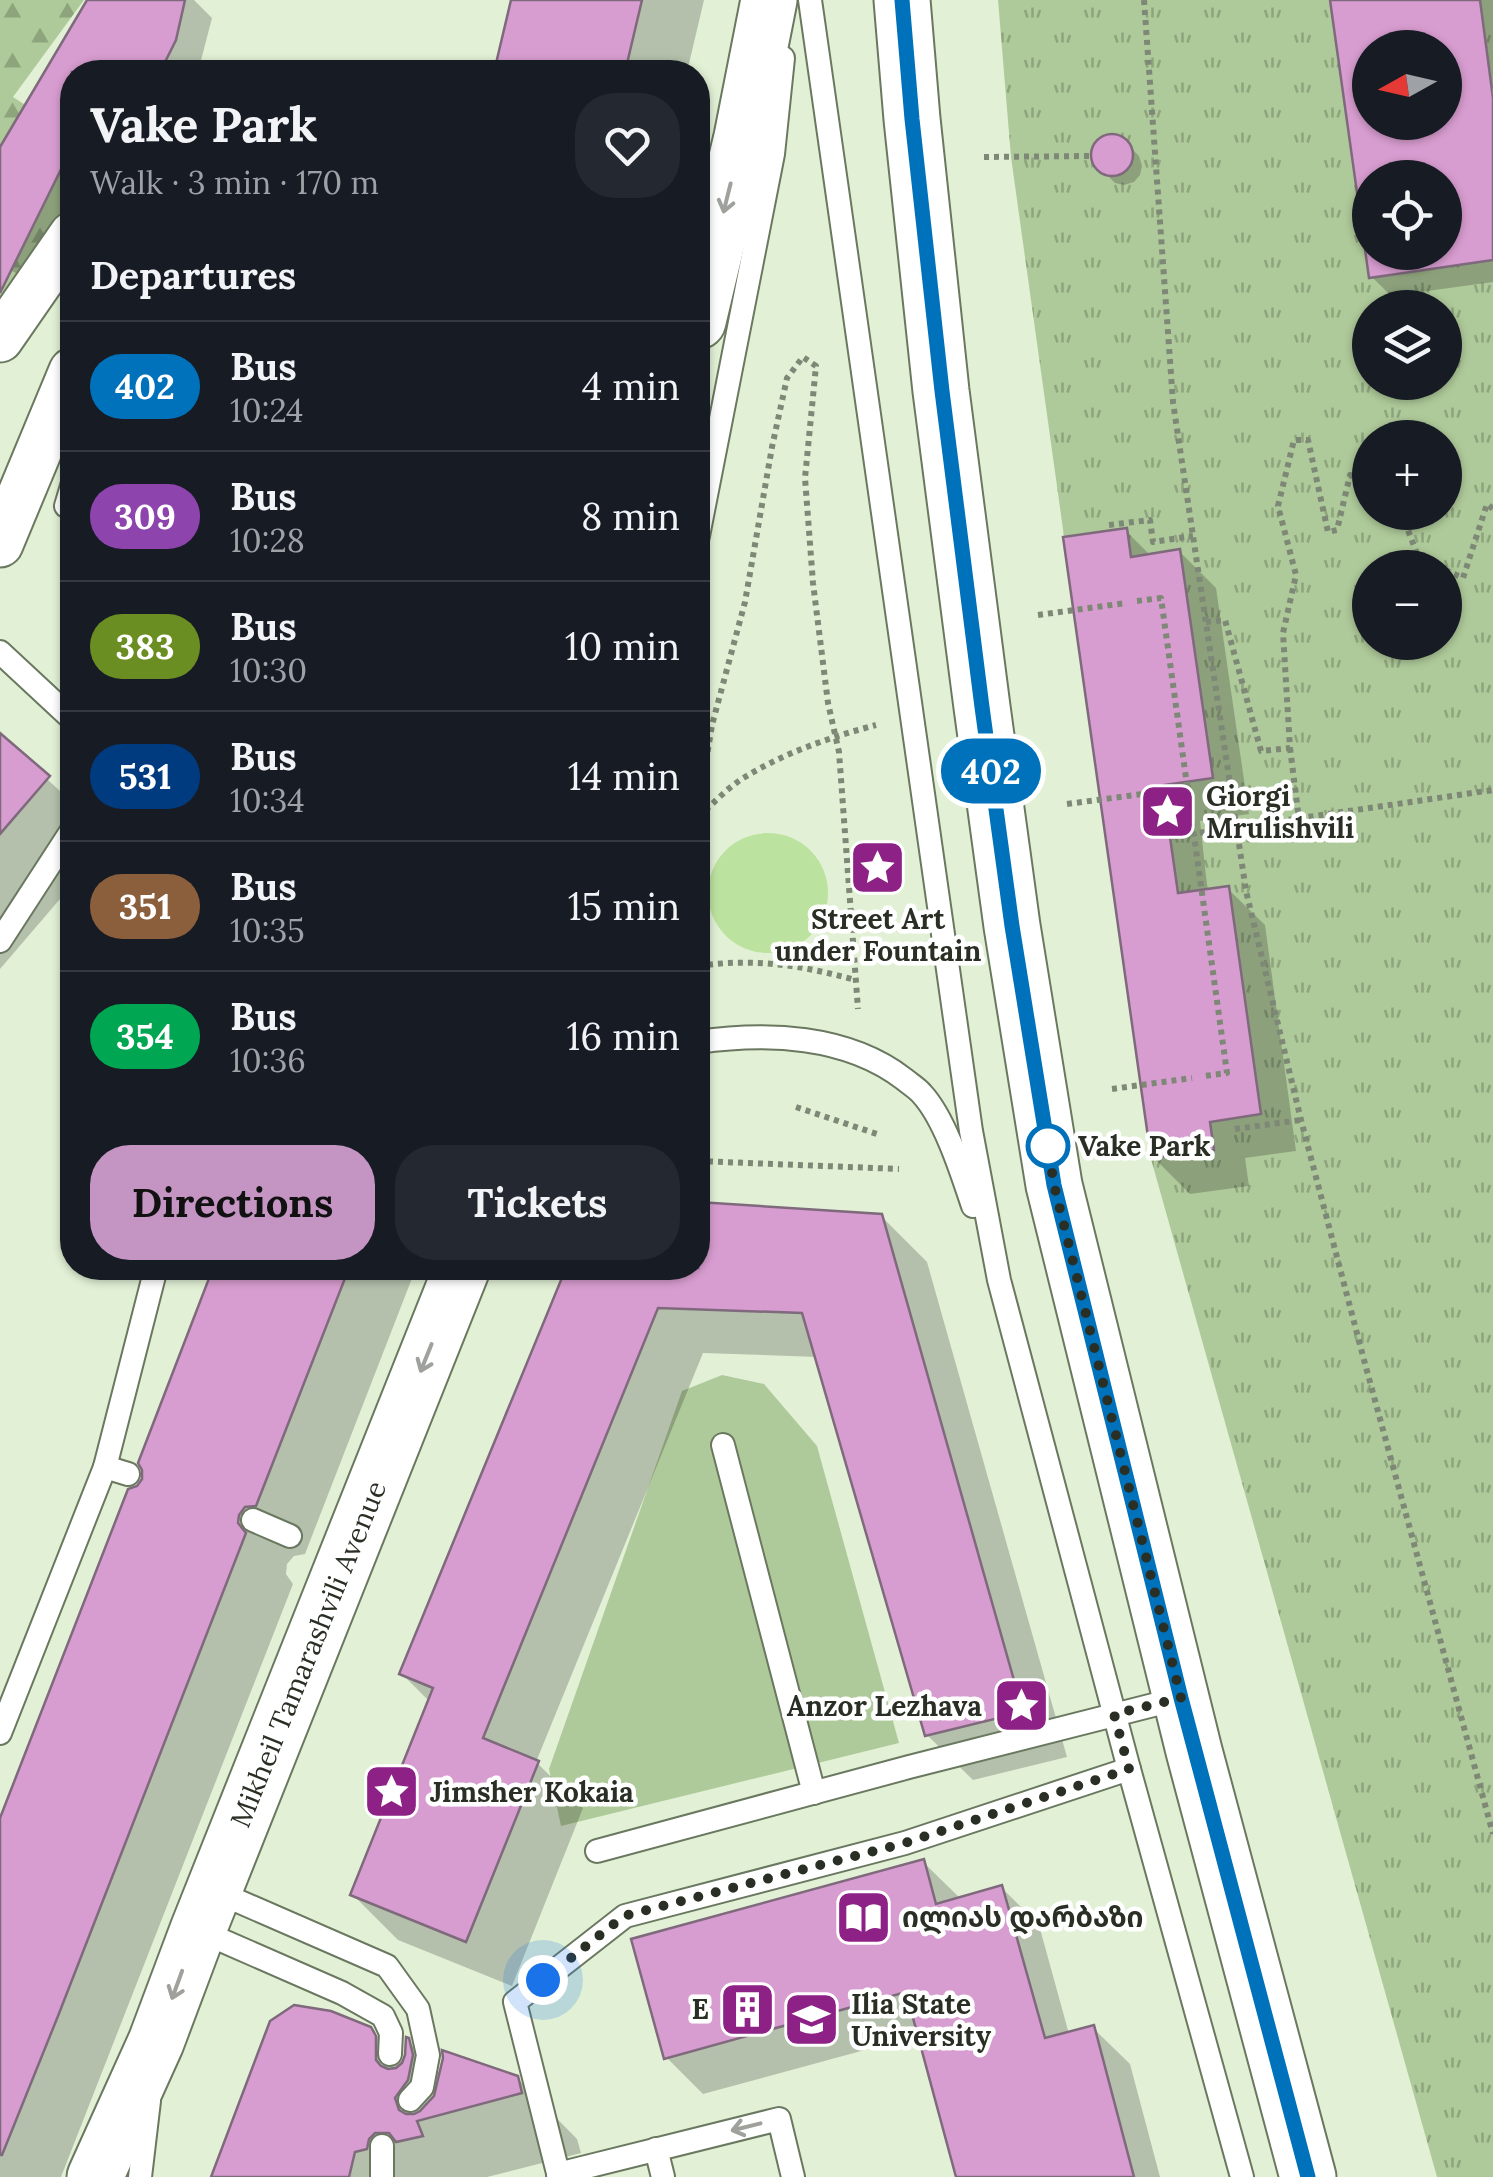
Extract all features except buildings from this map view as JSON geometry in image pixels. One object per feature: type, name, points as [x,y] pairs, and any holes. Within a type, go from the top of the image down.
[{"type":"main road","points":[[710,270],[742,138],[769,0]]},
{"type":"main road","points":[[902,0],[942,391],[982,707],[1054,1185],[1181,1698],[1308,2177]]},
{"type":"main road","name":"Mikheil Tamarashvili Avenue","points":[[95,2177],[156,2042],[457,1280]]},
{"type":"street","points":[[0,339],[60,252]]},
{"type":"street","points":[[0,544],[60,400]]},
{"type":"lane","points":[[710,475],[773,154],[787,0]]},
{"type":"lane","points":[[810,0],[971,1131],[999,1280],[1242,2177]]},
{"type":"lane","points":[[0,652],[60,708]]},
{"type":"lane","points":[[0,941],[60,848]]},
{"type":"lane","points":[[710,1040],[782,1039],[846,1048],[884,1064],[922,1094],[960,1167],[999,1280]]},
{"type":"lane","points":[[0,1732],[105,1467],[153,1280]]},
{"type":"lane","points":[[723,1444],[814,1793]]},
{"type":"lane","points":[[105,1467],[128,1474]]},
{"type":"lane","points":[[253,1520],[290,1536]]},
{"type":"lane","points":[[597,1850],[1181,1698]]},
{"type":"lane","points":[[793,2177],[779,2119],[558,2175],[516,2002],[624,1916],[905,1843],[1129,1769]]},
{"type":"lane","points":[[206,1910],[383,2016],[391,2034],[390,2054]]},
{"type":"lane","points":[[206,1910],[387,1966],[418,2009],[428,2055],[422,2087],[410,2100]]},
{"type":"lane","name":"Mikheil Tamarashvili Avenue","points":[[140,2177],[156,2042]]},
{"type":"lane","points":[[382,2146],[382,2177]]},
{"type":"lane","points":[[656,2150],[663,2177]]},
{"type":"path","points":[[1144,0],[1173,402],[1246,890],[1301,1120],[1493,1834]]},
{"type":"path","points":[[984,157],[1090,156]]},
{"type":"path","points":[[710,738],[745,602],[787,378],[803,358],[816,366],[805,478],[813,583],[828,703],[839,752],[858,1009]]},
{"type":"path","points":[[1299,819],[1283,633],[1296,575],[1278,506],[1294,440],[1308,440],[1328,532],[1337,530],[1352,476]]},
{"type":"path","points":[[1462,578],[1487,504],[1493,509]]},
{"type":"path","points":[[1110,526],[1150,520],[1153,542],[1193,536]]},
{"type":"path","points":[[1138,601],[1161,598],[1188,788],[1227,1073],[1204,1076]]},
{"type":"path","points":[[1038,615],[1126,603]]},
{"type":"path","points":[[1206,622],[1225,620],[1261,751],[1290,748]]},
{"type":"path","points":[[710,805],[744,778],[796,751],[882,724]]},
{"type":"path","points":[[1067,804],[1188,788]]},
{"type":"path","points":[[1170,837],[1493,790]]},
{"type":"path","points":[[710,964],[770,962],[855,980]]},
{"type":"path","points":[[1112,1089],[1192,1078]]},
{"type":"path","points":[[796,1107],[877,1134]]},
{"type":"path","points":[[1235,1129],[1301,1120]]},
{"type":"path","points":[[710,1161],[899,1169]]},
{"type":"green space","points":[[0,0],[84,0],[13,97],[60,127],[60,252],[0,339]]},
{"type":"green space","name":"Vake Park","points":[[998,0],[1493,0],[1493,2177],[1437,2177],[1151,1159],[1011,157]]},
{"type":"green space","points":[[722,1375],[764,1384],[817,1446],[899,1743],[561,1826],[549,1769],[682,1391]]},
{"type":"shaded area","points":[[756,834],[780,834],[801,843],[818,860],[827,881],[827,905],[818,926],[801,943],[780,952],[756,952],[735,943],[718,926],[710,908],[710,878],[718,860],[735,843]]},
{"type":"bus line","name":"402","points":[[902,0],[942,391],[982,707],[1054,1185],[1181,1698],[1308,2177]]},
{"type":"place","name":"Giorgi Mrulishvili","points":[[1167,812]]},
{"type":"place","name":"Street Art under Fountain","points":[[878,868]]},
{"type":"place","name":"Vake Park","points":[[1048,1146]]},
{"type":"place","name":"Anzor Lezhava","points":[[1021,1706]]},
{"type":"place","name":"Jimsher Kokaia","points":[[391,1792]]},
{"type":"place","name":"ილიას დარბაზი","points":[[863,1917]]},
{"type":"place","name":"E","points":[[748,2009]]},
{"type":"place","name":"Ilia State University","points":[[812,2020]]},
{"type":"route","points":[[543,1980],[624,1916],[905,1843],[1129,1769],[1114,1714],[1181,1698],[1054,1185],[1048,1146]]}]
